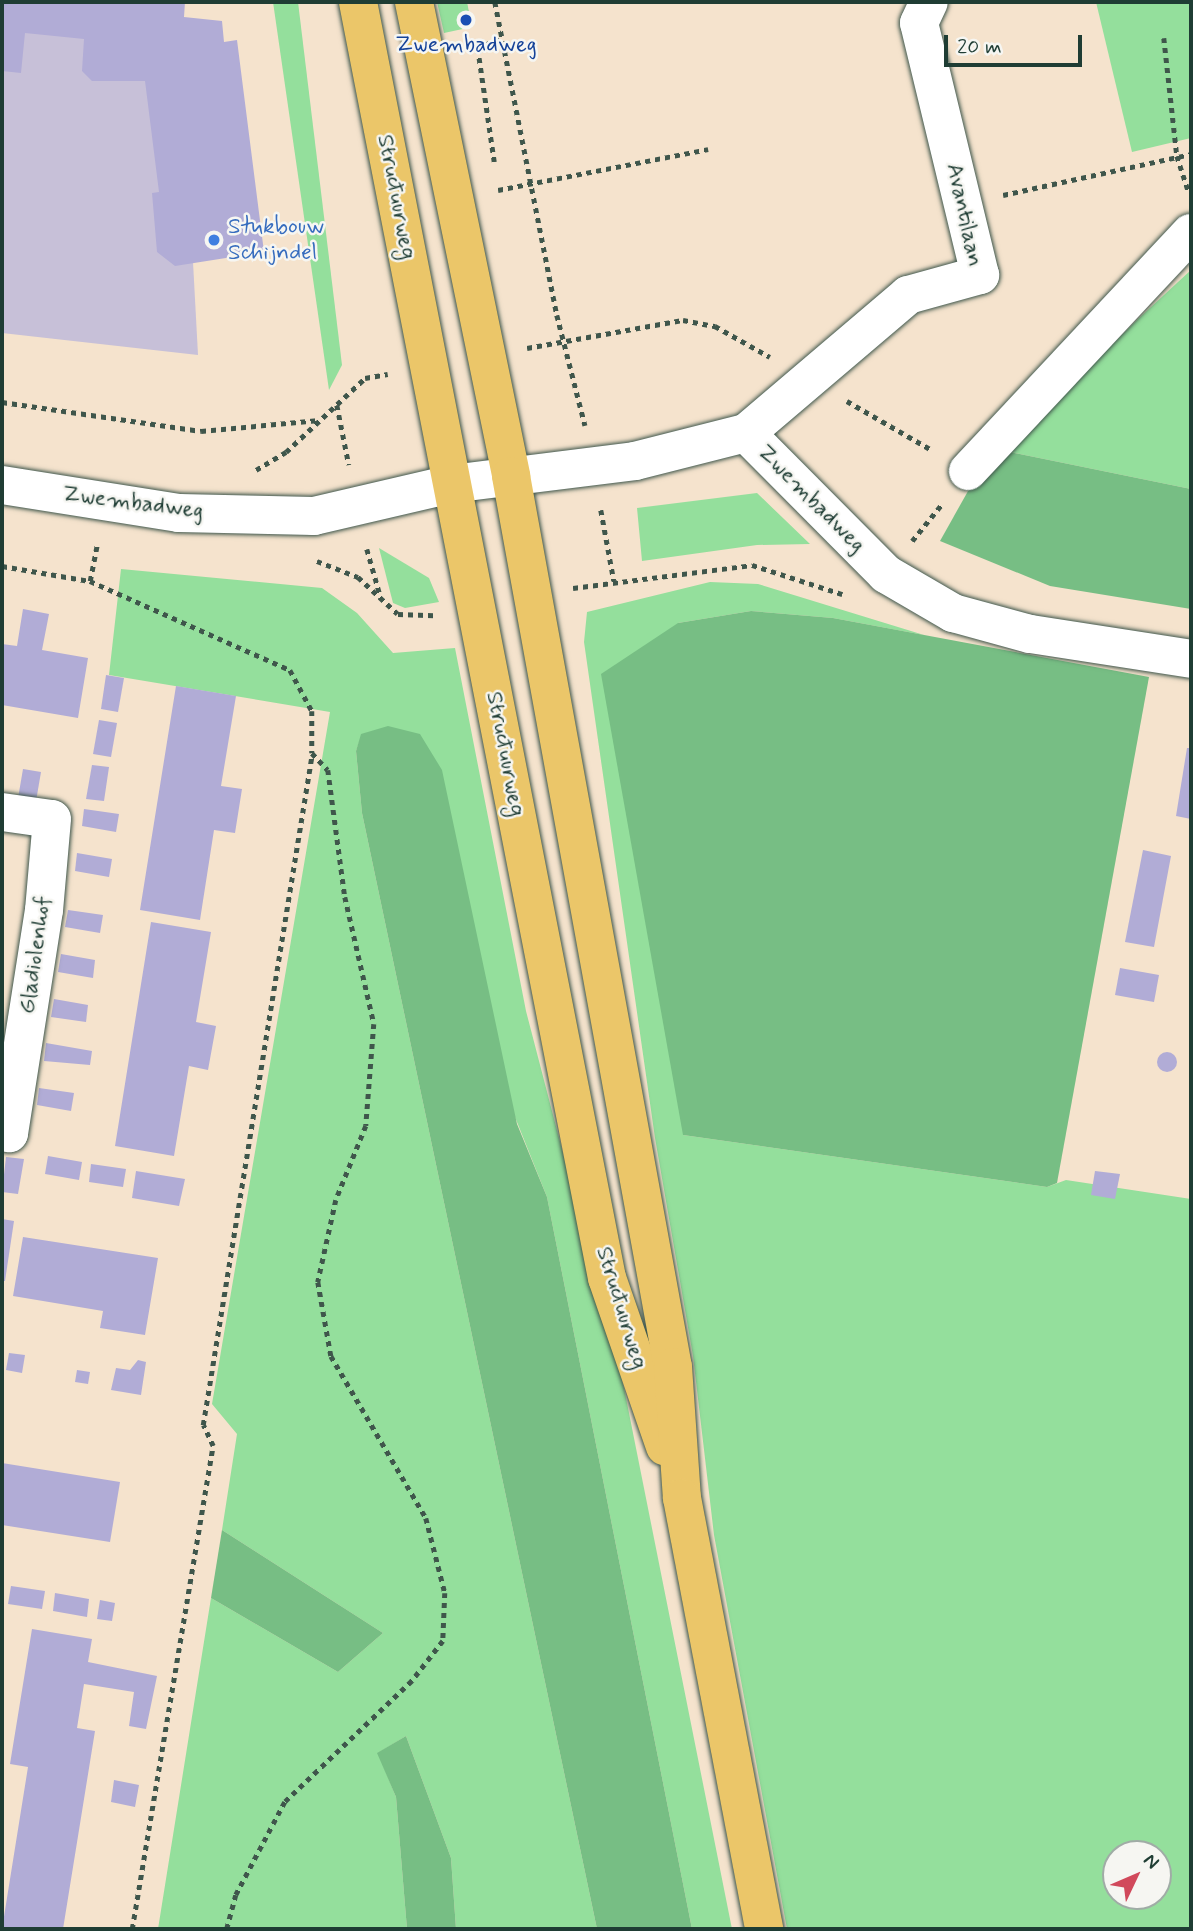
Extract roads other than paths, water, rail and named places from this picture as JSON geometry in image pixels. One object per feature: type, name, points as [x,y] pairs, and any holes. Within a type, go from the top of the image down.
[{"type":"main road","name":"Structuurweg","points":[[358,2],[607,1278],[682,1498]]},
{"type":"main road","name":"Structuurweg","points":[[414,2],[511,476],[673,1367],[682,1498],[764,1929]]},
{"type":"street","name":"Avantilaan","points":[[746,433],[812,381],[908,295],[980,275],[919,23],[929,2]]},
{"type":"street","points":[[968,471],[1191,233]]},
{"type":"street","name":"Zwembadweg","points":[[2,485],[179,513],[314,516],[451,484],[593,468],[746,433],[886,574],[953,613],[990,626],[1191,659]]},
{"type":"street","name":"Gladiolenhof","points":[[2,812],[52,819],[44,910],[9,1133],[2,1132]]},
{"type":"place","name":"Zwembadweg","points":[[466,20]]},
{"type":"place","name":"Stukbouw Schijndel","points":[[214,240]]}]
